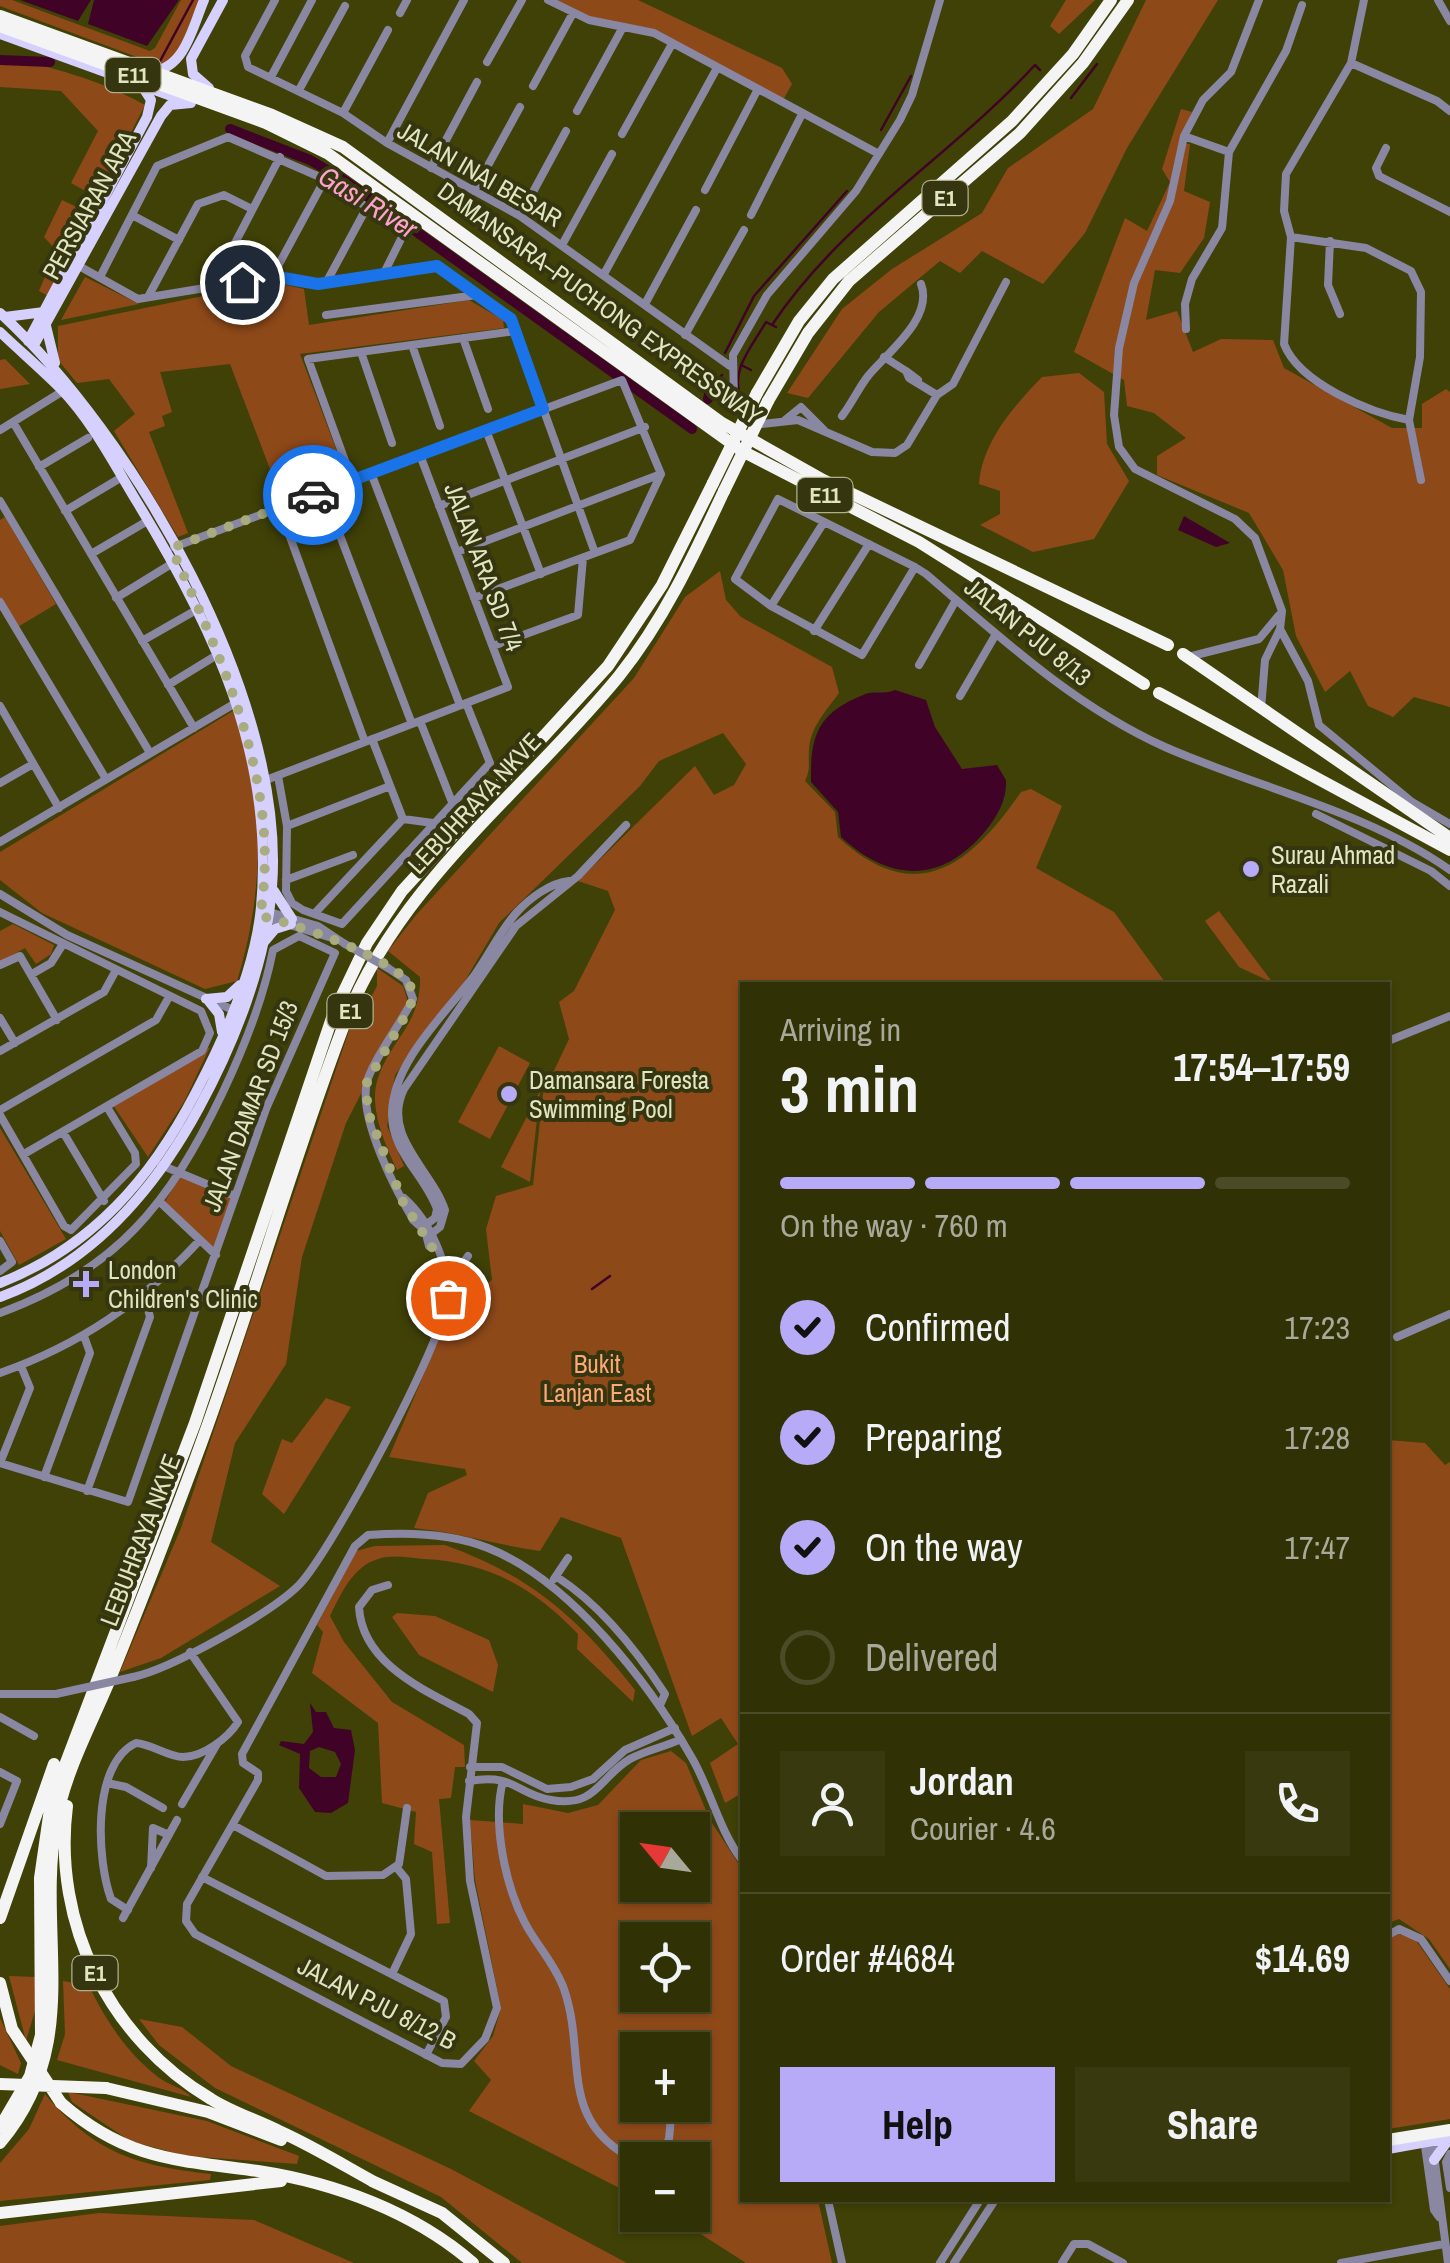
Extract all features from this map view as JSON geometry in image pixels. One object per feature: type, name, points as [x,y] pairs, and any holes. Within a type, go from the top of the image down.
[{"type":"highway","name":"LEBUHRAYA NKVE","points":[[73,1769],[196,1458],[346,1020],[367,975],[425,888],[628,665],[662,615],[789,336],[824,289],[875,237],[1012,121],[1073,54],[1111,0]]},
{"type":"highway","name":"LEBUHRAYA NKVE","points":[[763,397],[849,282],[1020,133],[1083,63],[1128,0]]},
{"type":"highway","name":"DAMANSARA–PUCHONG EXPRESSWAY","points":[[0,16],[325,138],[362,158],[692,401],[774,453],[978,557],[1168,644]]},
{"type":"highway","name":"E11","points":[[0,30],[266,123]]},
{"type":"highway","points":[[191,103],[266,123]]},
{"type":"highway","name":"DAMANSARA–PUCHONG EXPRESSWAY","points":[[266,123],[360,172],[742,451],[920,542],[1144,684]]},
{"type":"highway","name":"LEBUHRAYA NKVE","points":[[70,1743],[195,1422],[348,979],[402,891],[608,666],[662,585],[719,487]]},
{"type":"highway","points":[[1185,655],[1450,838]]},
{"type":"highway","points":[[1160,693],[1410,826],[1450,854]]},
{"type":"highway","points":[[0,2127],[30,2076],[41,2034],[41,1866],[50,1802],[70,1743]]},
{"type":"highway","name":"E1","points":[[0,1918],[57,1756],[70,1743]]},
{"type":"highway","points":[[0,2142],[29,2101],[52,2036],[52,1864],[56,1826],[73,1769]]},
{"type":"highway","name":"E1","points":[[73,1769],[64,1845],[77,1934],[116,2012],[157,2060],[213,2100],[442,2213],[504,2263]]},
{"type":"highway","points":[[0,1983],[12,2029],[61,2102],[86,2124],[132,2150],[193,2166],[298,2180],[410,2217],[474,2263]]},
{"type":"highway","points":[[0,2084],[106,2088],[208,2112],[376,2183]]},
{"type":"highway","points":[[1390,2137],[1450,2127]]},
{"type":"highway","points":[[0,2213],[298,2180]]},
{"type":"main road","points":[[147,71],[174,64],[204,0]]},
{"type":"main road","points":[[219,0],[190,68],[199,81],[232,100]]},
{"type":"main road","points":[[0,30],[191,103]]},
{"type":"main road","name":"PERSIARAN ARA","points":[[30,343],[46,326],[79,266],[150,108],[149,94],[142,86]]},
{"type":"main road","name":"PERSIARAN ARA","points":[[30,343],[114,190],[166,108],[191,103]]},
{"type":"main road","points":[[1,322],[44,312]]},
{"type":"main road","points":[[1,322],[30,343],[60,374],[112,443],[174,547],[247,698],[266,780],[272,885],[264,914],[222,1038],[160,1164]]},
{"type":"main road","points":[[1,322],[63,391]]},
{"type":"main road","points":[[46,326],[60,374]]},
{"type":"main road","points":[[0,1297],[56,1270],[93,1237],[160,1164],[216,1076],[262,946],[264,914],[264,843],[257,780],[239,701],[187,591],[30,343]]},
{"type":"main road","points":[[145,520],[174,547],[187,591]]},
{"type":"main road","points":[[262,946],[275,929],[291,921],[272,885]]},
{"type":"main road","points":[[206,998],[227,997],[243,980]]},
{"type":"main road","points":[[206,998],[220,1014],[222,1038]]},
{"type":"main road","points":[[0,1284],[93,1237]]},
{"type":"main road","points":[[1390,2137],[1450,2127]]},
{"type":"main road","points":[[1390,2149],[1450,2138]]},
{"type":"main road","points":[[1424,2143],[1430,2159],[1450,2138]]},
{"type":"street","points":[[275,0],[245,60],[259,74],[272,75],[312,0]]},
{"type":"street","points":[[400,13],[407,0]]},
{"type":"street","points":[[387,143],[464,0]]},
{"type":"street","points":[[487,62],[522,0]]},
{"type":"street","points":[[548,0],[572,13],[623,28],[654,32],[879,154]]},
{"type":"street","points":[[940,0],[912,95],[879,154],[856,192],[767,294],[733,355],[730,366],[734,398],[744,412],[766,425],[798,420],[872,452],[895,452],[907,445],[937,395],[953,384],[1006,282]]},
{"type":"street","points":[[1259,0],[1231,72],[1203,100],[1184,136],[1170,201],[1134,283],[1119,348],[1114,414],[1119,447],[1135,469],[1250,531],[1282,610],[1280,630],[1265,660],[1260,709]]},
{"type":"street","points":[[1364,0],[1351,64],[1286,174],[1284,211],[1291,237],[1284,344],[1290,360],[1345,396],[1390,417],[1410,420]]},
{"type":"street","points":[[1438,0],[1450,20]]},
{"type":"street","points":[[1186,330],[1185,304],[1192,279],[1222,228],[1229,152],[1286,51],[1302,5]]},
{"type":"street","points":[[300,90],[346,6]]},
{"type":"street","points":[[532,86],[572,13]]},
{"type":"street","points":[[577,111],[623,28]]},
{"type":"street","points":[[343,113],[388,30]]},
{"type":"street","points":[[622,134],[672,44]]},
{"type":"street","points":[[1351,64],[1436,101],[1450,111]]},
{"type":"street","points":[[604,274],[716,68]]},
{"type":"street","name":"JALAN INAI BESAR","points":[[272,75],[520,216],[730,366]]},
{"type":"street","points":[[430,168],[477,82]]},
{"type":"street","points":[[705,190],[758,89]]},
{"type":"street","points":[[474,191],[520,107]]},
{"type":"street","points":[[751,215],[802,114]]},
{"type":"street","points":[[520,216],[566,130]]},
{"type":"street","points":[[1184,136],[1229,152]]},
{"type":"street","points":[[100,277],[157,166],[228,138],[325,179],[404,233],[382,274]]},
{"type":"street","points":[[1386,148],[1376,168],[1379,176],[1450,212]]},
{"type":"street","points":[[562,245],[612,154]]},
{"type":"street","points":[[212,286],[280,157]]},
{"type":"street","points":[[272,276],[325,179]]},
{"type":"street","points":[[148,297],[198,204],[224,195],[252,209]]},
{"type":"street","points":[[326,283],[367,207]]},
{"type":"street","points":[[645,304],[696,210]]},
{"type":"street","points":[[132,215],[178,240]]},
{"type":"street","points":[[685,335],[744,230]]},
{"type":"street","points":[[1291,237],[1330,241],[1394,260],[1411,272],[1421,292],[1420,357],[1410,420],[1421,480]]},
{"type":"street","points":[[1330,241],[1328,285],[1340,314]]},
{"type":"street","points":[[79,266],[138,299],[272,276],[326,283],[437,266],[511,319],[595,553]]},
{"type":"street","points":[[842,416],[916,320],[924,296],[922,284]]},
{"type":"street","points":[[326,315],[477,294]]},
{"type":"street","points":[[352,480],[308,358],[516,331]]},
{"type":"street","points":[[462,338],[488,409]]},
{"type":"street","points":[[412,345],[440,426]]},
{"type":"street","points":[[362,352],[392,443]]},
{"type":"street","points":[[884,358],[937,395]]},
{"type":"street","points":[[174,547],[622,380],[661,474],[630,540],[474,598]]},
{"type":"street","points":[[0,430],[15,426],[63,391]]},
{"type":"street","points":[[785,420],[798,407],[824,430]]},
{"type":"street","points":[[798,420],[804,410]]},
{"type":"street","points":[[15,426],[194,728]]},
{"type":"street","points":[[439,506],[644,427]]},
{"type":"street","points":[[486,430],[541,574]]},
{"type":"street","points":[[40,467],[88,438]]},
{"type":"street","name":"JALAN ARA SD 7/4","points":[[266,780],[508,686],[420,455]]},
{"type":"street","points":[[278,776],[288,826],[286,880],[292,903],[342,924],[490,762],[370,474]]},
{"type":"street","points":[[457,552],[661,474]]},
{"type":"street","points":[[65,511],[117,480]]},
{"type":"street","points":[[323,491],[452,802]]},
{"type":"street","name":"JALAN PJU 8/13","points":[[771,606],[736,583],[735,575],[778,499],[915,567],[1080,701],[1162,746],[1319,811],[1348,818],[1450,870]]},
{"type":"street","points":[[0,501],[150,754]]},
{"type":"street","points":[[279,508],[368,741],[403,819]]},
{"type":"street","points":[[91,554],[145,520]]},
{"type":"street","points":[[824,522],[771,606],[861,655],[915,567]]},
{"type":"street","points":[[814,631],[869,544]]},
{"type":"street","points":[[492,646],[578,615],[584,558]]},
{"type":"street","points":[[116,598],[168,566]]},
{"type":"street","points":[[919,664],[956,600]]},
{"type":"street","points":[[0,602],[106,779]]},
{"type":"street","points":[[1185,655],[1259,639],[1282,610]]},
{"type":"street","points":[[142,641],[191,613]]},
{"type":"street","points":[[1280,630],[1308,681],[1319,725],[1412,802],[1450,824]]},
{"type":"street","points":[[960,696],[996,634]]},
{"type":"street","points":[[168,685],[212,658]]},
{"type":"street","points":[[0,842],[239,701]]},
{"type":"street","points":[[0,706],[4,722],[59,808]]},
{"type":"street","points":[[0,783],[34,764]]},
{"type":"street","points":[[288,826],[390,786]]},
{"type":"street","points":[[1319,811],[1334,823],[1431,870],[1450,886]]},
{"type":"street","points":[[403,819],[434,823]]},
{"type":"street","points":[[316,912],[403,819]]},
{"type":"street","points":[[426,1231],[436,1218],[437,1209],[398,1145],[393,1130],[393,1099],[419,1048],[524,916],[569,881],[626,825]]},
{"type":"street","points":[[1360,836],[1364,825]]},
{"type":"street","points":[[286,880],[353,855]]},
{"type":"street","points":[[0,894],[67,936],[233,1010]]},
{"type":"street","points":[[0,912],[202,1013],[210,1033],[206,1048],[24,1154]]},
{"type":"street","points":[[264,914],[335,938],[409,984],[413,999],[367,1082],[367,1110],[375,1140],[413,1220],[439,1258]]},
{"type":"street","points":[[0,928],[13,920]]},
{"type":"street","points":[[32,974],[51,963],[67,936]]},
{"type":"street","name":"JALAN DAMAR SD 15/3","points":[[87,1490],[130,1498],[282,1069],[335,953],[299,936],[274,950],[261,1000],[234,1068],[181,1172]]},
{"type":"street","points":[[0,965],[19,955],[56,1020]]},
{"type":"street","points":[[0,1052],[104,992],[115,972]]},
{"type":"street","points":[[107,1107],[135,1153],[134,1168],[74,1229],[64,1226],[0,1112],[156,1020],[169,997]]},
{"type":"street","points":[[233,1010],[246,998]]},
{"type":"street","points":[[233,1010],[235,1030]]},
{"type":"street","points":[[1390,1041],[1450,1016]]},
{"type":"street","points":[[0,1018],[15,1043]]},
{"type":"street","points":[[63,1132],[104,1201]]},
{"type":"street","points":[[160,1164],[235,1196]]},
{"type":"street","points":[[0,1313],[66,1284],[104,1257],[161,1203],[181,1172]]},
{"type":"street","points":[[0,1694],[56,1694],[166,1668],[281,1600],[306,1576],[327,1547],[444,1314],[446,1274],[426,1231],[404,1198]]},
{"type":"street","points":[[161,1203],[215,1259]]},
{"type":"street","points":[[413,1220],[426,1231],[430,1246]]},
{"type":"street","points":[[0,1374],[84,1336],[144,1294],[200,1240]]},
{"type":"street","points":[[0,1241],[11,1264],[0,1271]]},
{"type":"street","points":[[446,1274],[459,1269],[468,1256]]},
{"type":"street","points":[[21,1366],[30,1388],[0,1463],[87,1490],[150,1317],[144,1294]]},
{"type":"street","points":[[1396,1337],[1450,1314]]},
{"type":"street","points":[[44,1477],[90,1353],[84,1336]]},
{"type":"street","name":"JALAN PJU 8/12 B","points":[[388,1585],[367,1595],[360,1607],[361,1620],[403,1678],[475,1719],[466,1817],[470,1881],[497,2008],[485,2038],[469,2059],[449,2066],[195,1934],[185,1910],[258,1776],[243,1763],[242,1754],[363,1536],[405,1533],[461,1539],[496,1552],[548,1587]]},
{"type":"street","points":[[568,1558],[548,1587],[584,1617],[660,1705],[740,1856]]},
{"type":"street","points":[[557,1577],[592,1605],[644,1666],[664,1694],[660,1705]]},
{"type":"street","points":[[182,1804],[216,1744],[239,1720],[190,1652]]},
{"type":"street","points":[[0,1717],[34,1736]]},
{"type":"street","points":[[469,1781],[517,1778],[547,1789],[582,1784],[625,1750],[675,1728]]},
{"type":"street","points":[[470,1768],[502,1766],[550,1800],[592,1795],[630,1760],[681,1739]]},
{"type":"street","points":[[177,1820],[126,1914],[110,1899],[101,1870],[99,1849],[106,1783],[131,1744],[157,1746],[180,1758],[216,1744]]},
{"type":"street","points":[[0,1772],[17,1781],[0,1824]]},
{"type":"street","points":[[504,1780],[500,1816],[506,1860],[520,1913],[563,1986],[584,2109],[605,2143],[620,2152]]},
{"type":"street","points":[[106,1783],[126,1787],[162,1808]]},
{"type":"street","points":[[233,1825],[320,1874],[383,1876],[397,1868],[404,1848],[407,1808]]},
{"type":"street","points":[[151,1868],[153,1828],[169,1834]]},
{"type":"street","points":[[392,1974],[411,1934],[406,1879],[397,1868]]},
{"type":"street","points":[[202,1878],[442,1999],[448,2007],[426,2055]]},
{"type":"street","points":[[1390,1934],[1399,1929],[1416,1934],[1450,1980]]},
{"type":"street","points":[[1427,2128],[1424,2143],[1430,2159],[1434,2210],[1445,2216],[1448,2263]]},
{"type":"street","points":[[1450,2154],[1446,2162],[1450,2188]]},
{"type":"street","points":[[828,2202],[842,2263]]},
{"type":"street","points":[[940,2263],[979,2202]]},
{"type":"street","points":[[954,2263],[994,2202]]},
{"type":"street","points":[[1062,2263],[1074,2244],[1083,2242],[1123,2263]]},
{"type":"street","points":[[1341,2263],[1444,2244]]},
{"type":"green space","points":[[0,0],[12,0],[150,51],[181,0],[200,0],[176,57],[161,66],[0,6]]},
{"type":"green space","points":[[556,0],[638,0],[782,68],[792,84],[783,100],[658,31],[585,16]]},
{"type":"green space","points":[[1066,0],[1095,0],[1059,34],[1050,26]]},
{"type":"green space","points":[[1146,0],[1218,0],[1127,148],[1085,233],[1043,284],[982,251],[960,273],[940,261],[879,312],[808,398],[787,393],[842,309],[892,269],[982,213],[1008,168],[1093,109]]},
{"type":"green space","points":[[0,56],[74,75],[145,105],[48,296],[39,291],[56,250],[44,237],[62,200],[81,209],[89,193],[71,183],[98,131],[61,91],[0,87]]},
{"type":"green space","points":[[1181,109],[1192,112],[1180,143],[1190,144],[1184,191],[1210,202],[1204,238],[1180,273],[1155,270],[1146,320],[1177,311],[1193,352],[1221,339],[1273,340],[1284,368],[1392,428],[1422,428],[1422,404],[1446,389],[1450,392],[1450,707],[1414,697],[1393,717],[1368,706],[1350,671],[1325,692],[1296,636],[1283,570],[1249,513],[1157,475],[1157,456],[1186,438],[1154,413],[1127,406],[1124,380],[1074,352],[1125,218],[1147,231],[1170,182],[1162,169]]},
{"type":"green space","points":[[85,277],[139,304],[61,320]]},
{"type":"green space","points":[[271,282],[304,289],[309,325],[469,300],[503,320],[504,328],[300,354],[346,475],[281,498],[230,364],[160,372],[172,412],[162,416],[165,426],[149,432],[188,533],[178,537],[114,431],[135,414],[109,379],[77,383],[58,360],[58,326]]},
{"type":"green space","points":[[5,359],[30,384],[0,389],[0,360]]},
{"type":"green space","points":[[1079,373],[1104,392],[1107,444],[1129,481],[1094,539],[1033,552],[980,525],[1000,514],[1000,491],[979,484],[981,469],[1001,426],[1042,377]]},
{"type":"green space","points":[[5,517],[56,604],[16,628],[0,601],[0,520]]},
{"type":"green space","name":"Bukit Lanjan East","points":[[720,571],[726,600],[741,617],[832,667],[839,693],[812,734],[805,781],[835,812],[838,837],[866,859],[892,871],[917,874],[940,869],[982,840],[1021,792],[1031,789],[1062,806],[1036,868],[1114,912],[1165,982],[740,982],[740,1794],[725,1803],[710,1763],[738,1744],[721,1718],[692,1736],[621,1538],[561,1517],[540,1551],[414,1528],[428,1493],[467,1475],[465,1469],[389,1457],[448,1317],[492,1280],[486,1229],[496,1196],[533,1185],[543,1094],[569,1039],[559,1002],[574,991],[615,910],[608,891],[578,881],[695,766],[714,795],[734,785],[746,764],[723,733],[659,761],[640,786],[499,923],[463,984],[395,1075],[387,1126],[404,1166],[397,1170],[379,1125],[375,1101],[378,1078],[411,1019],[419,993],[420,977],[388,951],[416,915],[634,678],[685,597]]},
{"type":"green space","points":[[233,711],[252,777],[258,846],[253,914],[237,981],[205,989],[42,913],[0,880],[0,852]]},
{"type":"green space","points":[[1219,911],[1272,982],[1239,967],[1205,921]]},
{"type":"green space","points":[[13,924],[54,945],[51,954],[36,964],[25,948],[0,962],[0,931]]},
{"type":"green space","points":[[377,968],[403,986],[408,1002],[346,1123],[302,1257],[286,1364],[235,1443],[211,1542],[280,1586],[161,1658],[120,1672],[181,1528],[351,1025],[362,998],[369,1001],[377,986]]},
{"type":"green space","points":[[499,1046],[530,1063],[490,1139],[458,1122]]},
{"type":"green space","points":[[210,1047],[184,1102],[148,1157],[113,1105]]},
{"type":"green space","points":[[540,1091],[530,1182],[501,1167]]},
{"type":"green space","points":[[0,1128],[66,1239],[19,1265],[0,1231]]},
{"type":"green space","points":[[181,1175],[232,1196],[215,1251],[164,1203]]},
{"type":"green space","points":[[326,1398],[351,1407],[284,1514],[262,1494],[282,1439],[292,1443]]},
{"type":"green space","points":[[1390,1440],[1425,1443],[1445,1465],[1450,1462],[1450,1969],[1429,1939],[1399,1919],[1390,1922]]},
{"type":"green space","points":[[445,1545],[504,1571],[552,1602],[594,1641],[635,1690],[633,1702],[577,1649],[578,1634],[545,1603],[490,1572],[447,1561],[395,1557],[369,1563],[354,1575],[330,1616],[344,1642],[392,1702],[464,1745],[465,1767],[455,1767],[451,1798],[439,1799],[450,1923],[437,1924],[432,1852],[414,1844],[416,1812],[382,1803],[378,1723],[312,1673],[323,1632],[317,1625],[356,1551],[375,1546]]},
{"type":"green space","points":[[397,1613],[435,1616],[489,1640],[498,1665],[493,1692],[419,1655],[392,1617]]},
{"type":"green space","points":[[671,1751],[686,1763],[707,1812],[620,1812],[620,1902],[710,1902],[710,1820],[740,1866],[740,2202],[818,2202],[832,2263],[746,2263],[698,2232],[710,2232],[710,2142],[620,2142],[620,2188],[469,2111],[491,2080],[474,2061],[493,2036],[501,2008],[475,1880],[470,1820],[523,1824],[523,1804],[568,1813],[598,1805],[641,1760]]},
{"type":"green space","points":[[1395,1933],[1415,1939],[1450,1989],[1450,2119],[1390,2129],[1390,1937]]},
{"type":"green space","points":[[9,1976],[36,1977],[36,2007],[26,2041]]},
{"type":"green space","points":[[63,1981],[89,1986],[110,2024],[137,2058],[158,2077],[191,2097],[57,2060],[65,2034]]},
{"type":"green space","points":[[0,2018],[21,2063],[18,2074],[0,2065]]},
{"type":"green space","points":[[139,2019],[182,2027],[231,2066],[451,2169],[627,2263],[522,2263],[441,2197],[215,2088],[159,2045]]},
{"type":"green space","points":[[68,2092],[207,2121],[299,2156],[297,2164],[186,2156],[130,2141],[72,2102]]},
{"type":"green space","points":[[45,2094],[81,2130],[119,2153],[139,2161],[211,2174],[210,2180],[0,2201],[0,2163],[29,2129]]},
{"type":"green space","points":[[99,2213],[254,2220],[354,2263],[0,2263],[0,2226]]},
{"type":"shaded area","points":[[20,0],[91,0],[78,21]]},
{"type":"shaded area","points":[[94,0],[179,0],[147,46],[88,24]]},
{"type":"shaded area","points":[[1184,516],[1230,543],[1216,547],[1178,530]]},
{"type":"shaded area","points":[[895,690],[926,700],[935,727],[962,769],[997,765],[1006,780],[1001,806],[987,829],[953,860],[935,868],[898,869],[860,852],[841,837],[838,812],[811,782],[815,739],[827,718],[863,695]]},
{"type":"shaded area","points":[[310,1703],[316,1712],[326,1712],[334,1728],[351,1730],[355,1750],[348,1803],[331,1813],[315,1812],[299,1788],[300,1754],[279,1745],[281,1741],[304,1744],[313,1732]],"holes":[[[319,1747],[335,1752],[341,1764],[336,1777],[321,1777],[309,1768],[310,1751]]]},
{"type":"waterway","points":[[159,63],[193,0]]},
{"type":"waterway","name":"Gasi River","points":[[0,60],[50,62]]},
{"type":"waterway","points":[[1071,98],[1097,64]]},
{"type":"waterway","points":[[772,325],[830,253],[863,221],[1035,65],[1040,70]]},
{"type":"waterway","points":[[881,130],[911,76]]},
{"type":"waterway","name":"Gasi River","points":[[230,129],[310,160],[344,180],[692,429]]},
{"type":"waterway","points":[[725,353],[754,296],[847,191]]},
{"type":"waterway","points":[[742,399],[738,379],[744,359],[766,322],[776,327]]},
{"type":"waterway","points":[[741,365],[751,370]]},
{"type":"waterway","points":[[710,389],[722,375]]},
{"type":"waterway","name":"Gasi River","points":[[708,399],[710,389]]},
{"type":"waterway","points":[[592,1289],[610,1276]]},
{"type":"way so far","points":[[313,495],[174,547],[174,554],[187,591],[239,701],[257,780],[264,843],[260,916],[335,938],[398,974],[411,988],[413,999],[408,1011],[367,1082],[367,1110],[375,1140],[403,1202],[444,1266],[448,1298]]},
{"type":"place","name":"Surau Ahmad Razali","points":[[1251,869]]},
{"type":"place","name":"Damansara Foresta Swimming Pool","points":[[509,1094]]},
{"type":"place","name":"London Children's Clinic","points":[[86,1284]]},
{"type":"route","points":[[242,282],[272,276],[318,284],[437,266],[511,319],[543,409],[313,495]]}]
